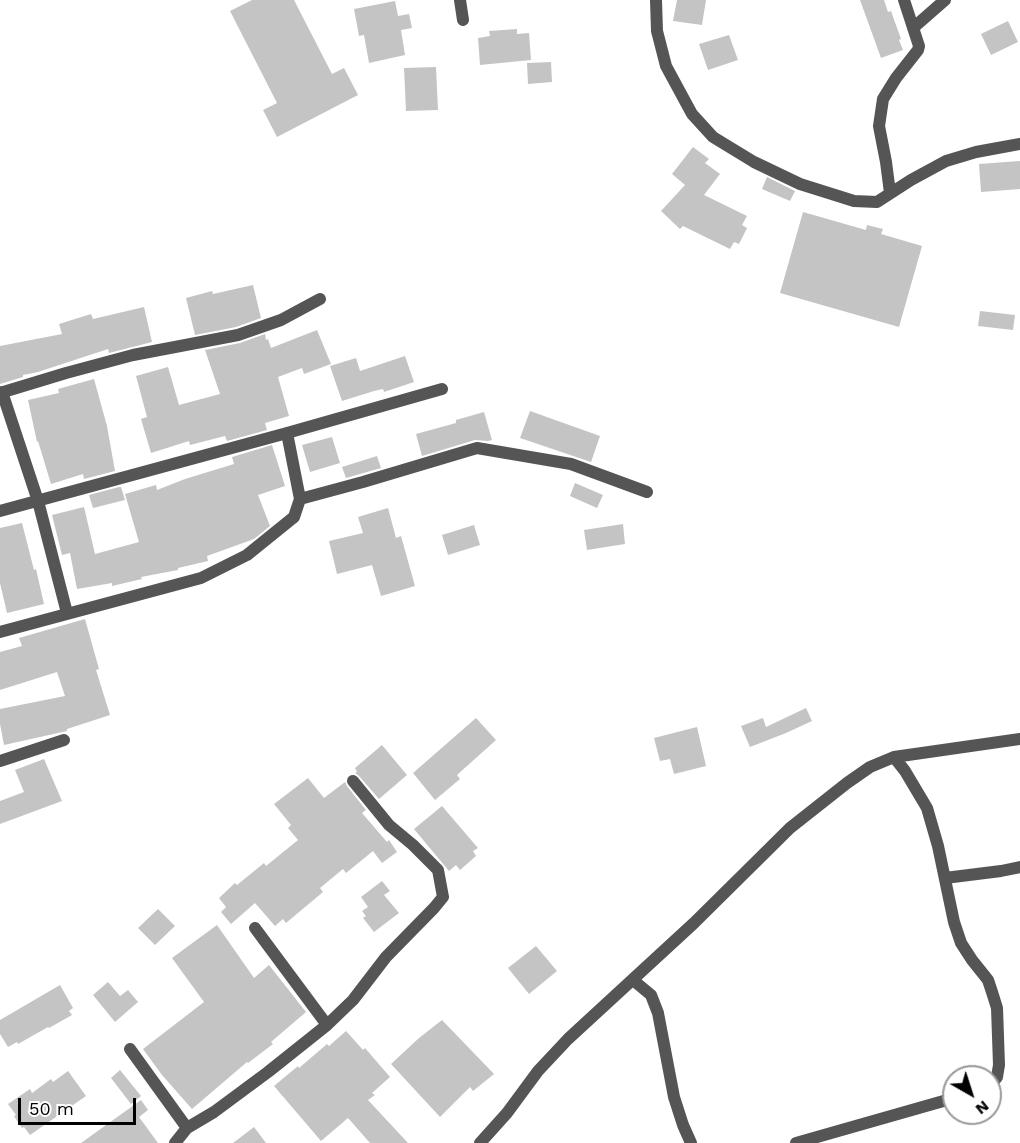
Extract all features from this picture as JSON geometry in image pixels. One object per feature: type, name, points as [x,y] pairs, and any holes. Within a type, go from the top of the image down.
[{"type":"street","points":[[460,0],[462,20]]},
{"type":"street","points":[[656,0],[657,31],[666,66],[692,114],[713,137],[763,167],[800,184],[854,201],[877,202],[946,161],[975,152],[1020,144]]},
{"type":"street","points":[[890,193],[879,126],[883,99],[919,46],[904,0]]},
{"type":"street","points":[[914,28],[945,0]]},
{"type":"street","points":[[67,613],[38,501],[1,392],[133,355],[238,335],[281,320],[320,299]]},
{"type":"street","points":[[0,511],[442,389]]},
{"type":"street","points":[[0,632],[201,578],[247,555],[294,517],[300,499],[287,433]]},
{"type":"street","points":[[300,499],[477,448],[571,464],[647,492]]},
{"type":"street","points":[[480,1143],[507,1113],[538,1071],[568,1039],[694,923],[790,828],[870,767],[894,757],[1020,739]]},
{"type":"street","points":[[0,761],[64,740]]},
{"type":"street","points":[[894,757],[927,808],[938,846],[951,913],[961,942],[988,980],[997,1008],[999,1065]]},
{"type":"street","points":[[175,1143],[188,1128],[214,1112],[268,1072],[327,1025],[353,1000],[386,957],[443,897],[438,870],[389,825],[353,781]]},
{"type":"street","points":[[945,878],[1001,872],[1020,867]]},
{"type":"street","points":[[255,928],[327,1025]]},
{"type":"street","points":[[633,980],[651,995],[658,1013],[674,1097],[682,1125],[691,1143]]},
{"type":"street","points":[[130,1049],[188,1128]]},
{"type":"street","points":[[796,1143],[942,1101]]},
{"type":"building","points":[[252,0],[294,0],[332,74],[344,68],[358,95],[277,137],[263,110],[277,103],[230,11]]},
{"type":"building","points":[[677,0],[706,0],[702,25],[673,21]]},
{"type":"building","points":[[860,0],[884,0],[888,12],[891,11],[903,50],[881,58]]},
{"type":"building","points":[[395,1],[398,16],[409,14],[412,28],[401,30],[405,55],[369,63],[364,35],[359,36],[354,9]]},
{"type":"building","points":[[1008,21],[1018,42],[991,55],[981,34]]},
{"type":"building","points":[[517,29],[517,34],[529,33],[531,60],[480,65],[478,38],[490,36],[489,31]]},
{"type":"building","points":[[729,35],[738,60],[708,70],[699,44]]},
{"type":"building","points":[[551,62],[552,82],[528,84],[527,63]]},
{"type":"building","points":[[436,67],[438,110],[406,111],[404,68]]},
{"type":"building","points":[[693,147],[709,159],[705,163],[720,174],[704,195],[747,216],[742,225],[747,228],[739,244],[734,242],[730,249],[683,226],[680,229],[661,211],[685,185],[672,174]]},
{"type":"building","points":[[1020,161],[1020,189],[981,192],[979,164]]},
{"type":"building","points":[[767,177],[795,191],[790,201],[762,189]]},
{"type":"building","points":[[803,212],[866,230],[867,225],[883,229],[881,234],[922,246],[899,327],[780,293]]},
{"type":"building","points":[[253,285],[261,318],[236,327],[195,335],[186,298],[212,291],[213,294]]},
{"type":"building","points":[[144,307],[152,342],[109,353],[108,349],[0,384],[0,346],[62,334],[59,324],[91,314],[93,319]]},
{"type":"building","points":[[980,311],[1015,315],[1013,330],[978,326]]},
{"type":"building","points":[[317,330],[331,364],[304,374],[302,368],[278,377],[289,416],[265,423],[267,430],[227,441],[225,436],[190,445],[189,441],[151,453],[141,419],[147,417],[136,376],[168,367],[179,405],[220,394],[205,350],[240,343],[265,334],[271,348]]},
{"type":"building","points":[[405,356],[414,382],[384,392],[383,389],[342,401],[330,366],[356,358],[360,371]]},
{"type":"building","points":[[94,379],[107,426],[115,471],[84,479],[83,474],[51,484],[37,442],[28,400],[59,393],[58,389]]},
{"type":"building","points":[[530,411],[600,436],[591,462],[520,438]]},
{"type":"building","points":[[484,412],[492,440],[475,440],[422,456],[416,434],[456,423],[456,420]]},
{"type":"building","points":[[332,437],[340,463],[310,472],[302,445]]},
{"type":"building","points":[[272,445],[285,486],[258,495],[270,526],[254,539],[207,556],[208,561],[178,568],[178,570],[141,577],[142,579],[112,586],[112,583],[77,589],[70,553],[62,555],[52,515],[84,507],[95,554],[139,542],[125,494],[156,485],[157,490],[234,464],[232,457]]},
{"type":"building","points":[[377,456],[381,468],[346,478],[342,467]]},
{"type":"building","points":[[575,483],[603,495],[597,508],[570,496]]},
{"type":"building","points":[[121,487],[125,500],[93,508],[89,495]]},
{"type":"building","points":[[388,508],[396,538],[401,536],[415,586],[381,596],[372,565],[337,574],[329,541],[363,533],[358,517]]},
{"type":"building","points":[[22,523],[44,604],[7,613],[0,583],[0,528]]},
{"type":"building","points":[[623,524],[625,544],[587,550],[584,530]]},
{"type":"building","points":[[474,525],[480,545],[448,555],[442,535]]},
{"type":"building","points":[[85,619],[99,669],[96,670],[110,715],[67,729],[67,731],[4,745],[0,709],[65,696],[57,672],[0,690],[0,652],[22,646],[19,638]]},
{"type":"building","points":[[806,708],[812,721],[750,747],[741,726],[763,718],[766,727]]},
{"type":"building","points":[[476,718],[496,740],[457,775],[460,779],[435,800],[413,773]]},
{"type":"building","points":[[697,727],[706,766],[674,774],[670,759],[660,761],[654,738]]},
{"type":"building","points":[[382,745],[407,775],[379,799],[355,773],[357,772],[355,768]]},
{"type":"building","points":[[44,759],[62,801],[0,824],[0,801],[24,792],[15,770]]},
{"type":"building","points":[[308,778],[324,798],[345,782],[366,810],[362,813],[387,842],[389,840],[397,852],[382,863],[373,851],[346,873],[343,869],[320,888],[323,892],[286,923],[283,919],[275,926],[255,903],[231,924],[221,912],[226,907],[219,898],[235,883],[237,885],[264,863],[266,866],[298,840],[288,828],[291,825],[274,804]]},
{"type":"building","points":[[442,806],[478,848],[473,851],[476,856],[460,870],[456,865],[449,871],[414,829]]},
{"type":"building","points":[[382,881],[390,891],[384,895],[399,913],[374,932],[363,918],[366,916],[362,911],[368,907],[361,897]]},
{"type":"building","points":[[158,909],[175,926],[155,945],[138,928]]},
{"type":"building","points":[[217,925],[254,978],[269,965],[306,1012],[271,1042],[273,1044],[247,1062],[192,1109],[143,1049],[204,1002],[172,958]]},
{"type":"building","points":[[536,946],[557,971],[529,994],[508,968]]},
{"type":"building","points":[[108,982],[120,996],[128,990],[138,1002],[115,1022],[93,995]]},
{"type":"building","points":[[60,985],[73,1008],[69,1011],[72,1015],[8,1047],[0,1034],[0,1020]]},
{"type":"building","points":[[442,1020],[494,1074],[473,1091],[470,1087],[440,1117],[391,1064]]},
{"type":"building","points":[[346,1031],[363,1050],[365,1048],[390,1077],[372,1093],[375,1095],[368,1100],[408,1143],[370,1143],[348,1118],[321,1141],[274,1086]]},
{"type":"building","points":[[120,1070],[141,1096],[131,1104],[111,1078]]},
{"type":"building","points":[[68,1071],[86,1096],[30,1135],[24,1127],[22,1128],[8,1104],[30,1089],[32,1093],[51,1079],[53,1082]]},
{"type":"building","points":[[141,1100],[148,1110],[139,1117],[158,1143],[81,1143]]},
{"type":"building","points":[[254,1127],[266,1143],[233,1143]]}]
